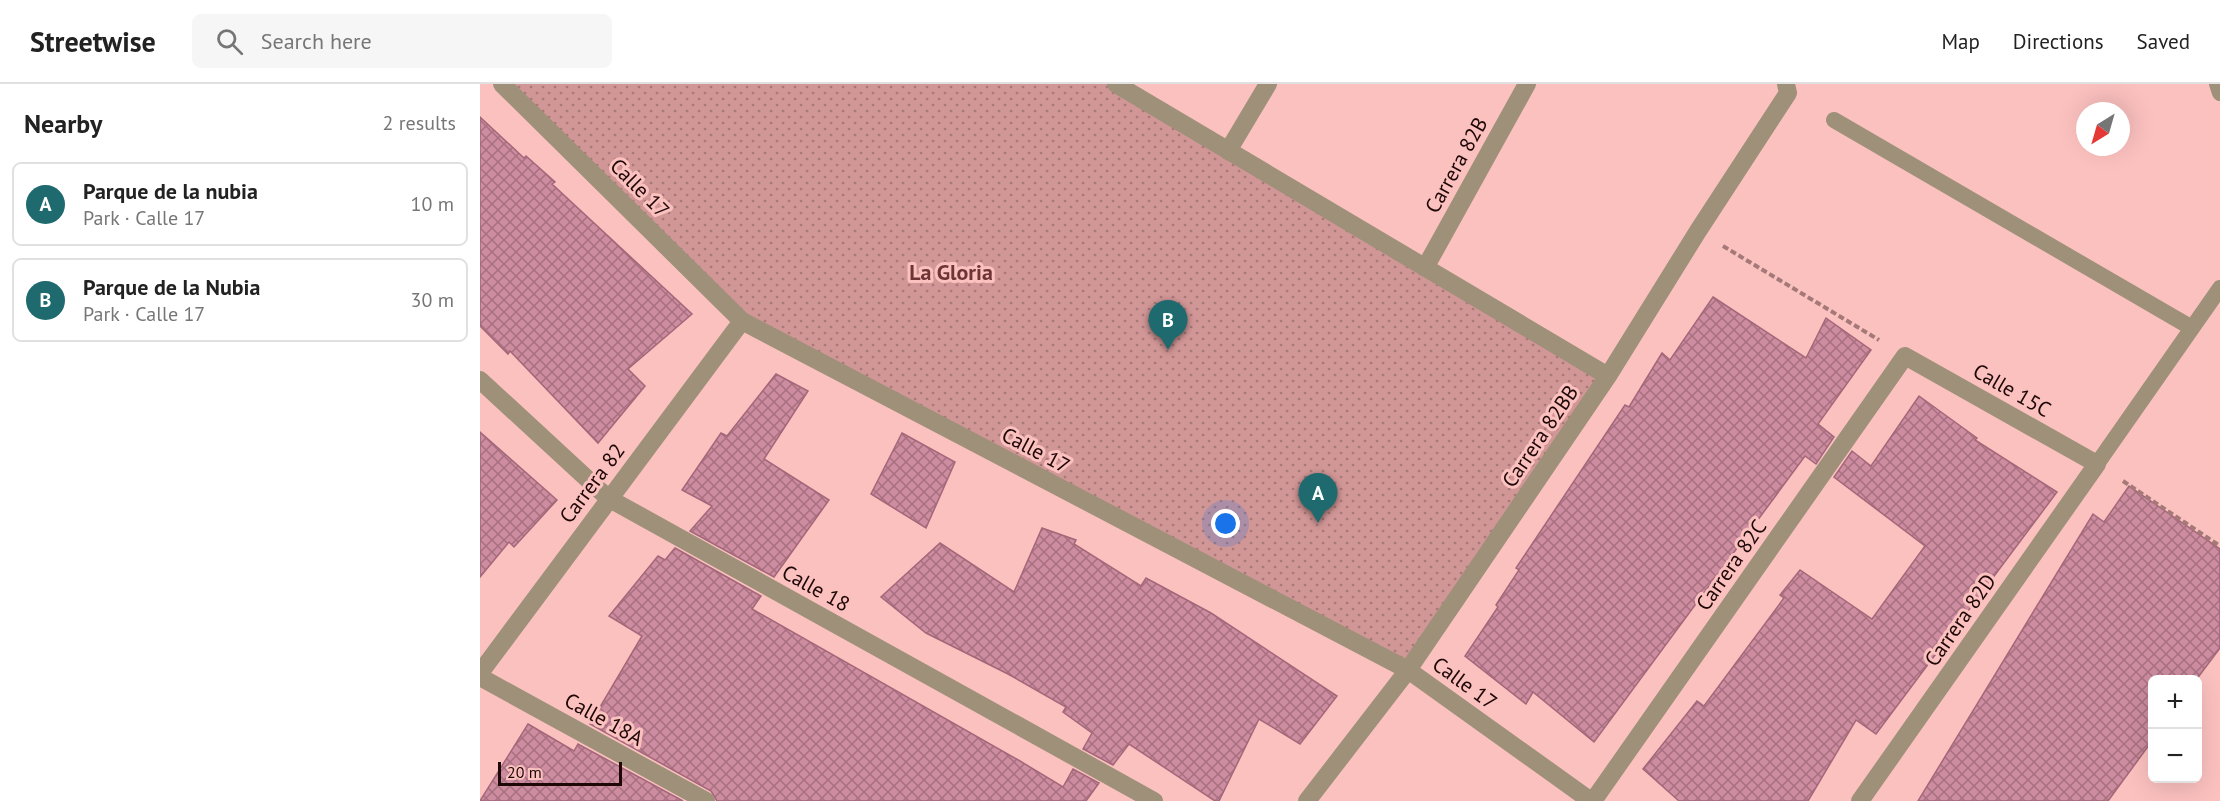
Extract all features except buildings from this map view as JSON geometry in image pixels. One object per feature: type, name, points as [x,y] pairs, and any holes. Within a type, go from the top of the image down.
[{"type":"street","name":"Calle 17","points":[[502,84],[742,321],[1408,670],[1592,801]]},
{"type":"street","points":[[1116,84],[1608,376]]},
{"type":"street","points":[[1228,151],[1268,84]]},
{"type":"street","name":"Carrera 82B","points":[[1425,268],[1527,84]]},
{"type":"street","name":"Carrera 82BB","points":[[1307,801],[1408,670],[1608,376],[1698,231],[1788,93],[1786,84]]},
{"type":"street","name":"Carrera 82","points":[[480,675],[608,498],[742,321]]},
{"type":"street","name":"Calle 15C","points":[[1905,356],[2097,465]]},
{"type":"street","name":"Carrera 82C","points":[[1592,801],[1905,356]]},
{"type":"street","name":"Calle 18","points":[[480,380],[608,498],[1154,801]]},
{"type":"street","name":"Carrera 82D","points":[[1860,801],[2097,465]]},
{"type":"street","name":"Calle 18A","points":[[480,675],[706,801]]},
{"type":"lane","points":[[2217,84],[2220,93]]},
{"type":"lane","points":[[1834,120],[2192,328]]},
{"type":"lane","points":[[2097,465],[2220,288]]},
{"type":"path","points":[[1698,231],[1905,356]]},
{"type":"path","points":[[2097,465],[2220,546]]},
{"type":"shaded area","points":[[502,84],[1116,84],[1608,376],[1408,670],[742,321]]},
{"type":"place","name":"Parque de la Nubia","points":[[1168,350]]},
{"type":"place","name":"Parque de la nubia","points":[[1318,523]]},
{"type":"district","name":"La Gloria","points":[[951,272]]}]
